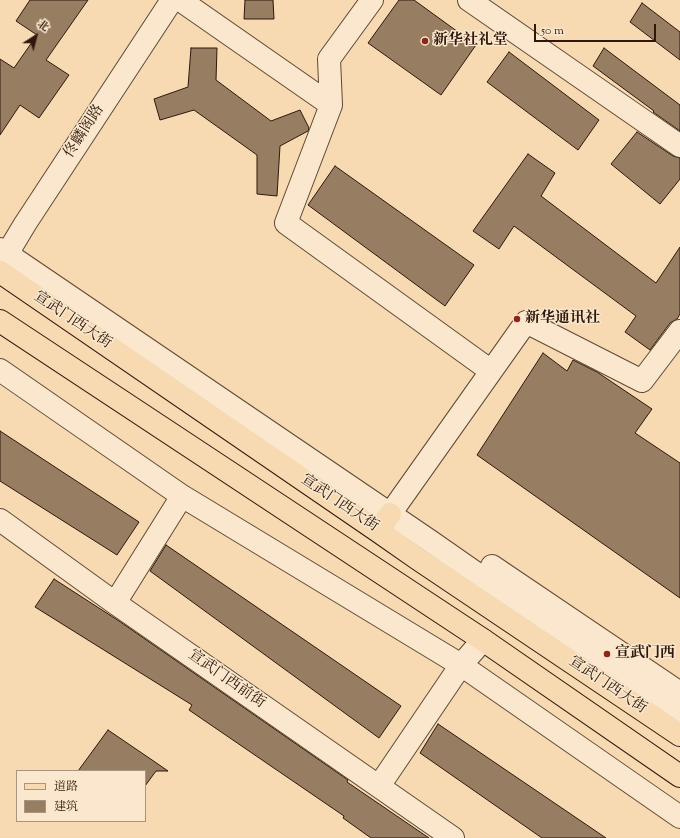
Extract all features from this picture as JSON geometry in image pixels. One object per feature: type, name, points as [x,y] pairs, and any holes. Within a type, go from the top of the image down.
[{"type":"main road","name":"宣武门西大街","points":[[2,260],[384,522],[424,564],[680,735]]},
{"type":"main road","points":[[0,321],[483,640],[680,776]]},
{"type":"street","name":"佟麟阁路","points":[[2,260],[172,0]]},
{"type":"street","points":[[180,0],[331,105]]},
{"type":"street","points":[[372,0],[329,59],[331,105],[286,224],[491,371]]},
{"type":"street","points":[[469,0],[680,146]]},
{"type":"street","points":[[384,522],[526,322],[642,381],[680,331]]},
{"type":"street","points":[[0,370],[182,496],[461,665],[680,817]]},
{"type":"street","points":[[115,603],[182,496]]},
{"type":"street","name":"宣武门西前街","points":[[0,520],[115,603],[453,838]]},
{"type":"street","name":"宣武门西大街","points":[[384,522],[450,537],[680,693]]},
{"type":"street","name":"宣武门西大街","points":[[384,522],[680,712]]},
{"type":"street","points":[[379,786],[461,665],[483,640]]},
{"type":"building","points":[[30,0],[88,0],[46,60],[69,75],[39,118],[20,105],[0,135],[0,59],[14,68],[37,35],[16,21]]},
{"type":"building","points":[[245,0],[273,0],[274,19],[244,19]]},
{"type":"building","points":[[399,0],[414,0],[476,45],[441,95],[368,43]]},
{"type":"building","points":[[642,3],[680,32],[680,60],[630,22]]},
{"type":"building","points":[[191,48],[217,48],[216,80],[271,121],[300,110],[309,128],[308,131],[280,146],[277,196],[257,194],[257,155],[194,110],[160,120],[154,99],[188,87]]},
{"type":"building","points":[[604,48],[680,105],[680,131],[593,66]]},
{"type":"building","points":[[509,52],[599,120],[578,150],[487,82]]},
{"type":"building","points":[[637,132],[673,156],[680,158],[680,179],[660,204],[611,164]]},
{"type":"building","points":[[528,154],[555,173],[541,196],[656,283],[680,247],[680,314],[677,319],[670,323],[650,350],[625,332],[636,316],[514,226],[499,249],[473,231]]},
{"type":"building","points":[[335,166],[474,265],[445,306],[308,205]]},
{"type":"building","points":[[543,353],[567,371],[573,360],[597,372],[652,409],[635,433],[680,463],[680,598],[477,455]]},
{"type":"building","points":[[0,431],[139,522],[117,555],[0,481]]},
{"type":"building","points":[[166,545],[401,706],[379,738],[150,571]]},
{"type":"building","points":[[54,579],[119,621],[429,838],[371,838],[343,818],[344,816],[189,710],[192,705],[35,607]]},
{"type":"building","points":[[438,724],[606,838],[542,838],[420,753]]},
{"type":"building","points":[[108,730],[168,771],[156,771],[146,785],[146,770],[79,770]]},
{"type":"place","name":"新华社礼堂","points":[[425,41]]},
{"type":"place","name":"新华通讯社","points":[[517,319]]},
{"type":"place","name":"宣武门西","points":[[607,654]]}]
